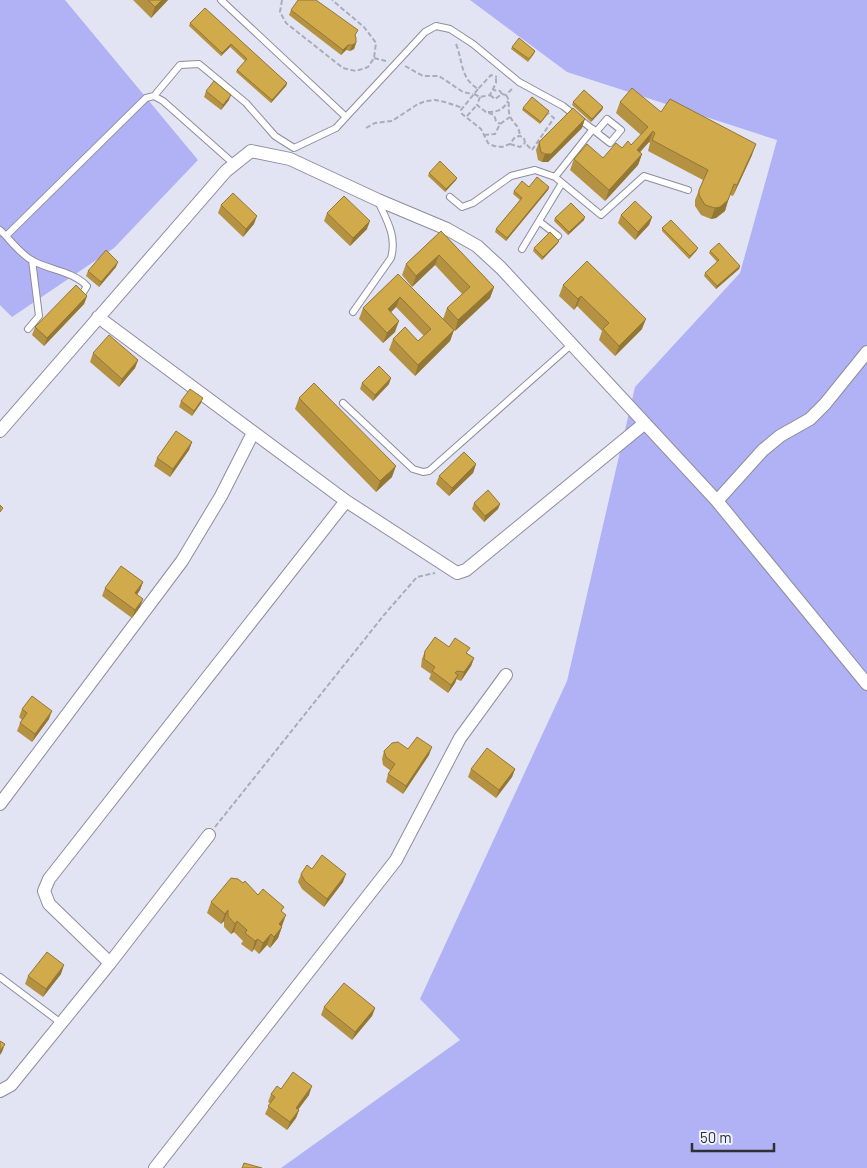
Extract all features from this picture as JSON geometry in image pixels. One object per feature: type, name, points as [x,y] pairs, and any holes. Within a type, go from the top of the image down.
[{"type":"street","points":[[0,431],[226,171],[251,151],[290,159],[378,200],[447,229],[477,246],[501,268],[717,501],[867,684]]},
{"type":"street","points":[[98,317],[346,501],[457,572],[466,570],[645,423]]},
{"type":"street","points":[[717,501],[763,450],[780,436],[810,419],[825,404],[867,352]]},
{"type":"street","points":[[0,804],[182,560],[221,496],[253,433]]},
{"type":"street","points":[[110,963],[49,904],[44,891],[49,879],[346,501]]},
{"type":"street","points":[[155,1168],[396,860],[460,738],[506,675]]},
{"type":"street","points":[[0,1091],[11,1085],[110,963],[209,835]]},
{"type":"lane","points":[[221,0],[346,117]]},
{"type":"lane","points":[[6,236],[146,98],[154,96],[180,65],[199,64],[246,103],[274,136],[294,148],[336,128],[425,32],[436,26],[450,29],[473,44],[519,82],[563,106],[594,131],[555,177]]},
{"type":"lane","points":[[154,96],[163,101],[234,164]]},
{"type":"lane","points":[[450,197],[462,206],[473,203],[511,176],[535,170],[555,177],[601,215],[644,176],[688,190]]},
{"type":"lane","points":[[522,249],[562,183]]},
{"type":"lane","points":[[353,312],[391,258],[393,250],[394,238],[378,200]]},
{"type":"lane","points":[[540,222],[558,236]]},
{"type":"lane","points":[[0,230],[19,251],[32,260],[79,278],[87,286],[81,296]]},
{"type":"lane","points":[[28,329],[39,316],[32,260]]},
{"type":"lane","points":[[343,403],[413,469],[423,472],[430,471],[572,344]]},
{"type":"lane","points":[[0,977],[61,1023]]},
{"type":"path","points":[[282,0],[280,12],[286,23],[343,68],[356,71],[368,67],[374,58],[376,43],[364,26],[332,0]]},
{"type":"path","points":[[455,39],[467,80],[478,89]]},
{"type":"path","points":[[374,58],[396,63],[423,76],[439,76],[463,92],[480,97],[490,96],[495,98],[502,94]]},
{"type":"path","points":[[502,80],[491,75],[461,110],[462,114],[481,130],[488,143],[494,146],[510,144],[520,147],[525,143]]},
{"type":"path","points":[[490,96],[496,76]]},
{"type":"path","points":[[507,84],[520,92]]},
{"type":"path","points":[[506,95],[513,88]]},
{"type":"path","points":[[493,90],[500,91],[509,99],[510,118],[518,127],[520,136],[524,138],[525,143],[532,150],[554,118],[547,112]]},
{"type":"path","points":[[467,117],[477,105],[480,97]]},
{"type":"path","points":[[486,112],[498,112],[505,107],[509,99]]},
{"type":"path","points":[[366,128],[375,124],[392,121],[426,101],[435,100],[463,108]]},
{"type":"path","points":[[477,105],[494,115],[496,121],[500,124]]},
{"type":"path","points":[[484,135],[495,134],[500,124],[510,118]]},
{"type":"path","points":[[510,144],[515,137],[520,136]]},
{"type":"path","points":[[209,835],[384,614],[417,577],[450,569]]},
{"type":"shaded area","points":[[0,0],[65,0],[198,160],[114,248],[12,317],[0,305]]},
{"type":"shaded area","points":[[470,0],[867,0],[867,1168],[281,1168],[460,1040],[420,999],[567,681],[635,387],[740,273],[777,140],[567,72]]},
{"type":"building","points":[[148,0],[162,0],[155,7]]},
{"type":"building","points":[[298,0],[316,0],[358,30],[355,35],[356,43],[348,45],[343,50],[291,10]]},
{"type":"building","points":[[205,8],[287,83],[272,100],[237,70],[247,59],[231,44],[222,53],[190,23]]},
{"type":"building","points":[[519,38],[535,51],[529,59],[512,47]]},
{"type":"building","points":[[214,81],[231,95],[223,105],[206,91]]},
{"type":"building","points":[[632,88],[661,112],[670,99],[756,144],[737,185],[734,184],[728,200],[720,207],[715,208],[705,205],[699,195],[699,190],[708,170],[652,140],[655,133],[653,131],[637,150],[642,154],[609,190],[574,159],[587,144],[603,158],[616,143],[622,148],[628,141],[631,145],[648,127],[620,102]]},
{"type":"building","points":[[584,90],[603,107],[592,119],[573,102]]},
{"type":"building","points":[[532,97],[549,111],[541,122],[523,108]]},
{"type":"building","points":[[573,108],[585,119],[551,154],[541,152],[539,142]]},
{"type":"building","points":[[440,161],[457,178],[446,189],[429,173]]},
{"type":"building","points":[[537,177],[549,187],[507,238],[496,229],[522,198],[514,191],[522,181],[529,187]]},
{"type":"building","points":[[233,193],[257,216],[246,229],[221,205]]},
{"type":"building","points":[[344,196],[370,221],[353,238],[327,213]]},
{"type":"building","points":[[635,201],[652,217],[638,232],[621,215]]},
{"type":"building","points":[[571,203],[585,217],[569,232],[555,218]]},
{"type":"building","points":[[671,220],[698,248],[690,256],[662,228]]},
{"type":"building","points":[[441,231],[494,287],[458,320],[447,308],[470,287],[439,255],[416,276],[406,264]]},
{"type":"building","points":[[550,232],[559,241],[543,257],[534,248]]},
{"type":"building","points":[[719,243],[740,266],[717,286],[705,273],[719,260],[710,251]]},
{"type":"building","points":[[106,250],[118,262],[101,282],[88,271]]},
{"type":"building","points":[[587,261],[646,319],[619,346],[603,329],[609,323],[581,296],[578,299],[563,285]]},
{"type":"building","points":[[398,274],[454,330],[418,365],[393,339],[405,327],[418,341],[431,329],[400,297],[388,309],[399,321],[387,333],[363,308]]},
{"type":"building","points":[[76,285],[87,296],[47,338],[35,327]]},
{"type":"building","points":[[109,335],[138,360],[122,379],[93,353]]},
{"type":"building","points":[[379,366],[391,378],[375,395],[362,383]]},
{"type":"building","points":[[314,383],[396,466],[380,481],[299,398]]},
{"type":"building","points":[[190,389],[203,398],[194,411],[181,401]]},
{"type":"building","points":[[176,431],[192,442],[173,469],[157,458]]},
{"type":"building","points":[[464,452],[476,464],[452,488],[439,476]]},
{"type":"building","points":[[488,490],[500,504],[485,516],[474,503]]},
{"type":"building","points":[[121,566],[143,582],[135,593],[143,599],[135,610],[105,588]]},
{"type":"building","points":[[435,637],[449,647],[455,638],[470,648],[466,653],[474,658],[464,672],[457,671],[455,673],[458,675],[451,685],[432,671],[435,667],[424,659],[425,651]]},
{"type":"building","points":[[32,696],[52,711],[35,734],[20,723],[27,713],[22,709]]},
{"type":"building","points":[[417,737],[432,747],[406,786],[388,774],[395,764],[386,757],[384,751],[392,743],[398,742],[408,749]]},
{"type":"building","points":[[487,748],[515,769],[499,790],[471,769]]},
{"type":"building","points":[[322,855],[346,874],[327,899],[305,881],[301,874],[307,865],[312,869]]},
{"type":"building","points":[[231,878],[238,879],[243,883],[245,881],[258,895],[263,889],[284,907],[281,911],[286,915],[279,924],[282,927],[274,937],[271,934],[263,943],[258,939],[255,941],[245,933],[247,930],[237,921],[235,924],[228,916],[228,910],[225,914],[211,902]]},
{"type":"building","points":[[47,952],[64,965],[46,989],[28,976]]},
{"type":"building","points":[[344,983],[375,1008],[355,1032],[324,1007]]},
{"type":"building","points":[[0,1041],[5,1044],[0,1051]]},
{"type":"building","points":[[293,1072],[312,1086],[296,1108],[299,1110],[290,1122],[268,1106],[275,1097],[271,1094],[277,1086],[281,1089]]},
{"type":"building","points":[[244,1163],[262,1168],[242,1168]]}]
